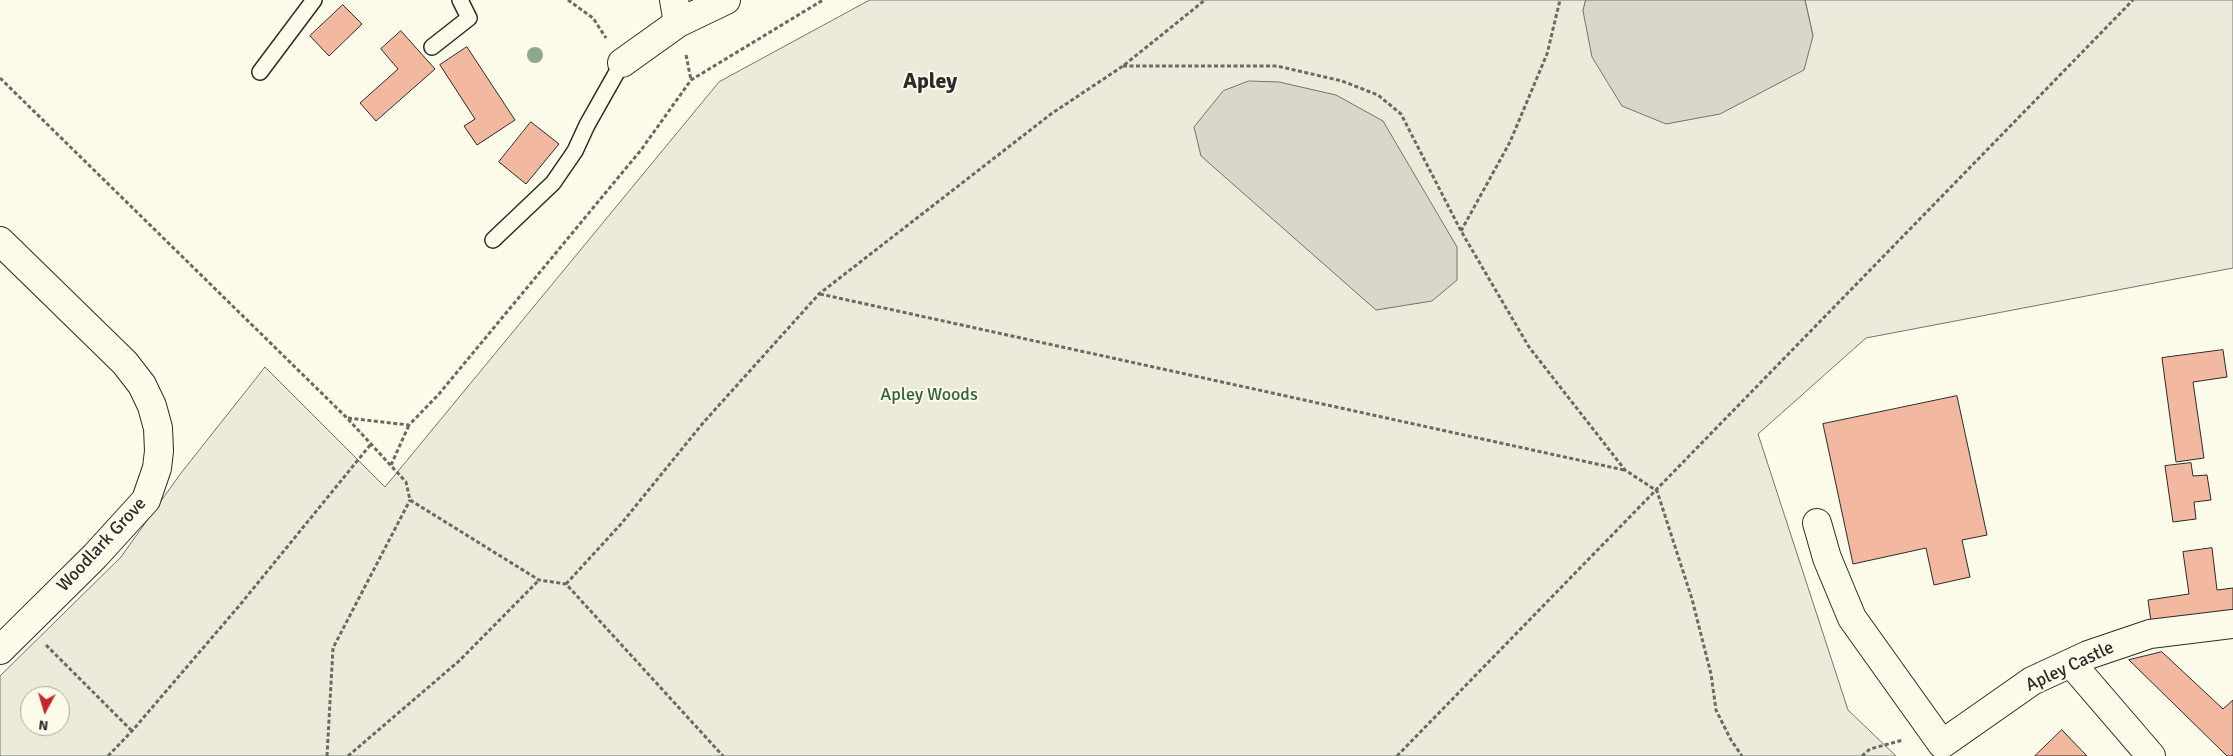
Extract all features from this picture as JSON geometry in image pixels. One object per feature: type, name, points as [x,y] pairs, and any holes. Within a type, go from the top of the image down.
[{"type":"street","points":[[622,63],[676,11],[726,0]]},
{"type":"street","name":"Woodlark Grove","points":[[0,241],[125,363],[142,385],[152,406],[158,428],[159,451],[157,468],[146,500],[95,556],[0,650]]},
{"type":"street","points":[[1817,523],[1827,558],[1852,618],[1931,728]]},
{"type":"street","name":"Apley Castle","points":[[1931,728],[1942,744],[2032,681],[2088,655],[2150,634],[2233,624]]},
{"type":"street","points":[[2071,663],[2151,756]]},
{"type":"lane","points":[[260,72],[314,0]]},
{"type":"lane","points":[[432,47],[469,18],[460,0]]},
{"type":"lane","points":[[492,240],[553,183],[576,151],[587,125],[622,63]]},
{"type":"path","points":[[568,0],[593,18],[622,63]]},
{"type":"path","points":[[390,465],[409,424],[439,394],[641,150],[692,80],[823,0]]},
{"type":"path","points":[[566,584],[621,524],[703,423],[819,294],[1051,114],[1123,66],[1205,0]]},
{"type":"path","points":[[1460,231],[1510,142],[1546,54],[1560,0]]},
{"type":"path","points":[[1397,756],[2133,0]]},
{"type":"path","points":[[1123,66],[1276,66],[1342,80],[1378,95],[1401,114],[1460,231],[1529,347],[1625,470]]},
{"type":"path","points":[[0,78],[347,418],[406,482],[410,500],[333,648],[327,756]]},
{"type":"path","points":[[819,294],[1625,470],[1657,490],[1692,599],[1711,674],[1716,710],[1731,740],[1742,756]]},
{"type":"path","points":[[347,418],[409,424]]},
{"type":"path","points":[[108,756],[132,731],[239,606],[371,444]]},
{"type":"path","points":[[410,500],[540,580],[566,584],[723,756]]},
{"type":"path","points":[[348,756],[459,661],[540,580]]},
{"type":"path","points":[[26,624],[132,731]]},
{"type":"path","points":[[1862,756],[1870,749],[1923,734],[1931,728]]},
{"type":"green space","name":"Apley Woods","points":[[870,0],[1586,0],[1583,11],[1813,36],[1805,0],[2233,0],[2233,268],[1866,338],[1758,434],[1848,710],[1896,756],[0,756],[0,676],[121,557],[181,473],[265,367],[385,487],[719,82]]},
{"type":"shaded area","points":[[1586,0],[1805,0],[1813,36],[1804,70],[1720,114],[1666,124],[1622,106],[1592,57],[1583,11]]},
{"type":"shaded area","points":[[1249,81],[1279,82],[1336,95],[1383,121],[1457,247],[1457,280],[1432,301],[1376,310],[1201,156],[1194,127],[1223,91]]},
{"type":"building","points":[[343,5],[362,24],[329,56],[310,36]]},
{"type":"building","points":[[401,31],[435,69],[376,121],[360,103],[398,69],[381,49]]},
{"type":"building","points":[[467,47],[515,120],[477,145],[464,126],[475,119],[440,65]]},
{"type":"building","points":[[531,122],[559,144],[526,184],[499,162]]},
{"type":"building","points":[[2223,350],[2227,377],[2193,382],[2204,458],[2176,462],[2162,358]]},
{"type":"building","points":[[1957,396],[1987,535],[1962,540],[1970,577],[1934,585],[1926,548],[1853,564],[1823,424]]},
{"type":"building","points":[[2191,463],[2193,476],[2207,475],[2211,500],[2194,502],[2196,519],[2173,522],[2165,466]]},
{"type":"building","points":[[2212,548],[2217,590],[2233,588],[2233,617],[2152,629],[2148,600],[2189,594],[2183,552]]},
{"type":"building","points":[[2162,652],[2223,709],[2233,700],[2233,756],[2227,756],[2129,660]]},
{"type":"building","points":[[2062,730],[2087,756],[2035,756]]},
{"type":"district","name":"Apley","points":[[930,82]]}]
